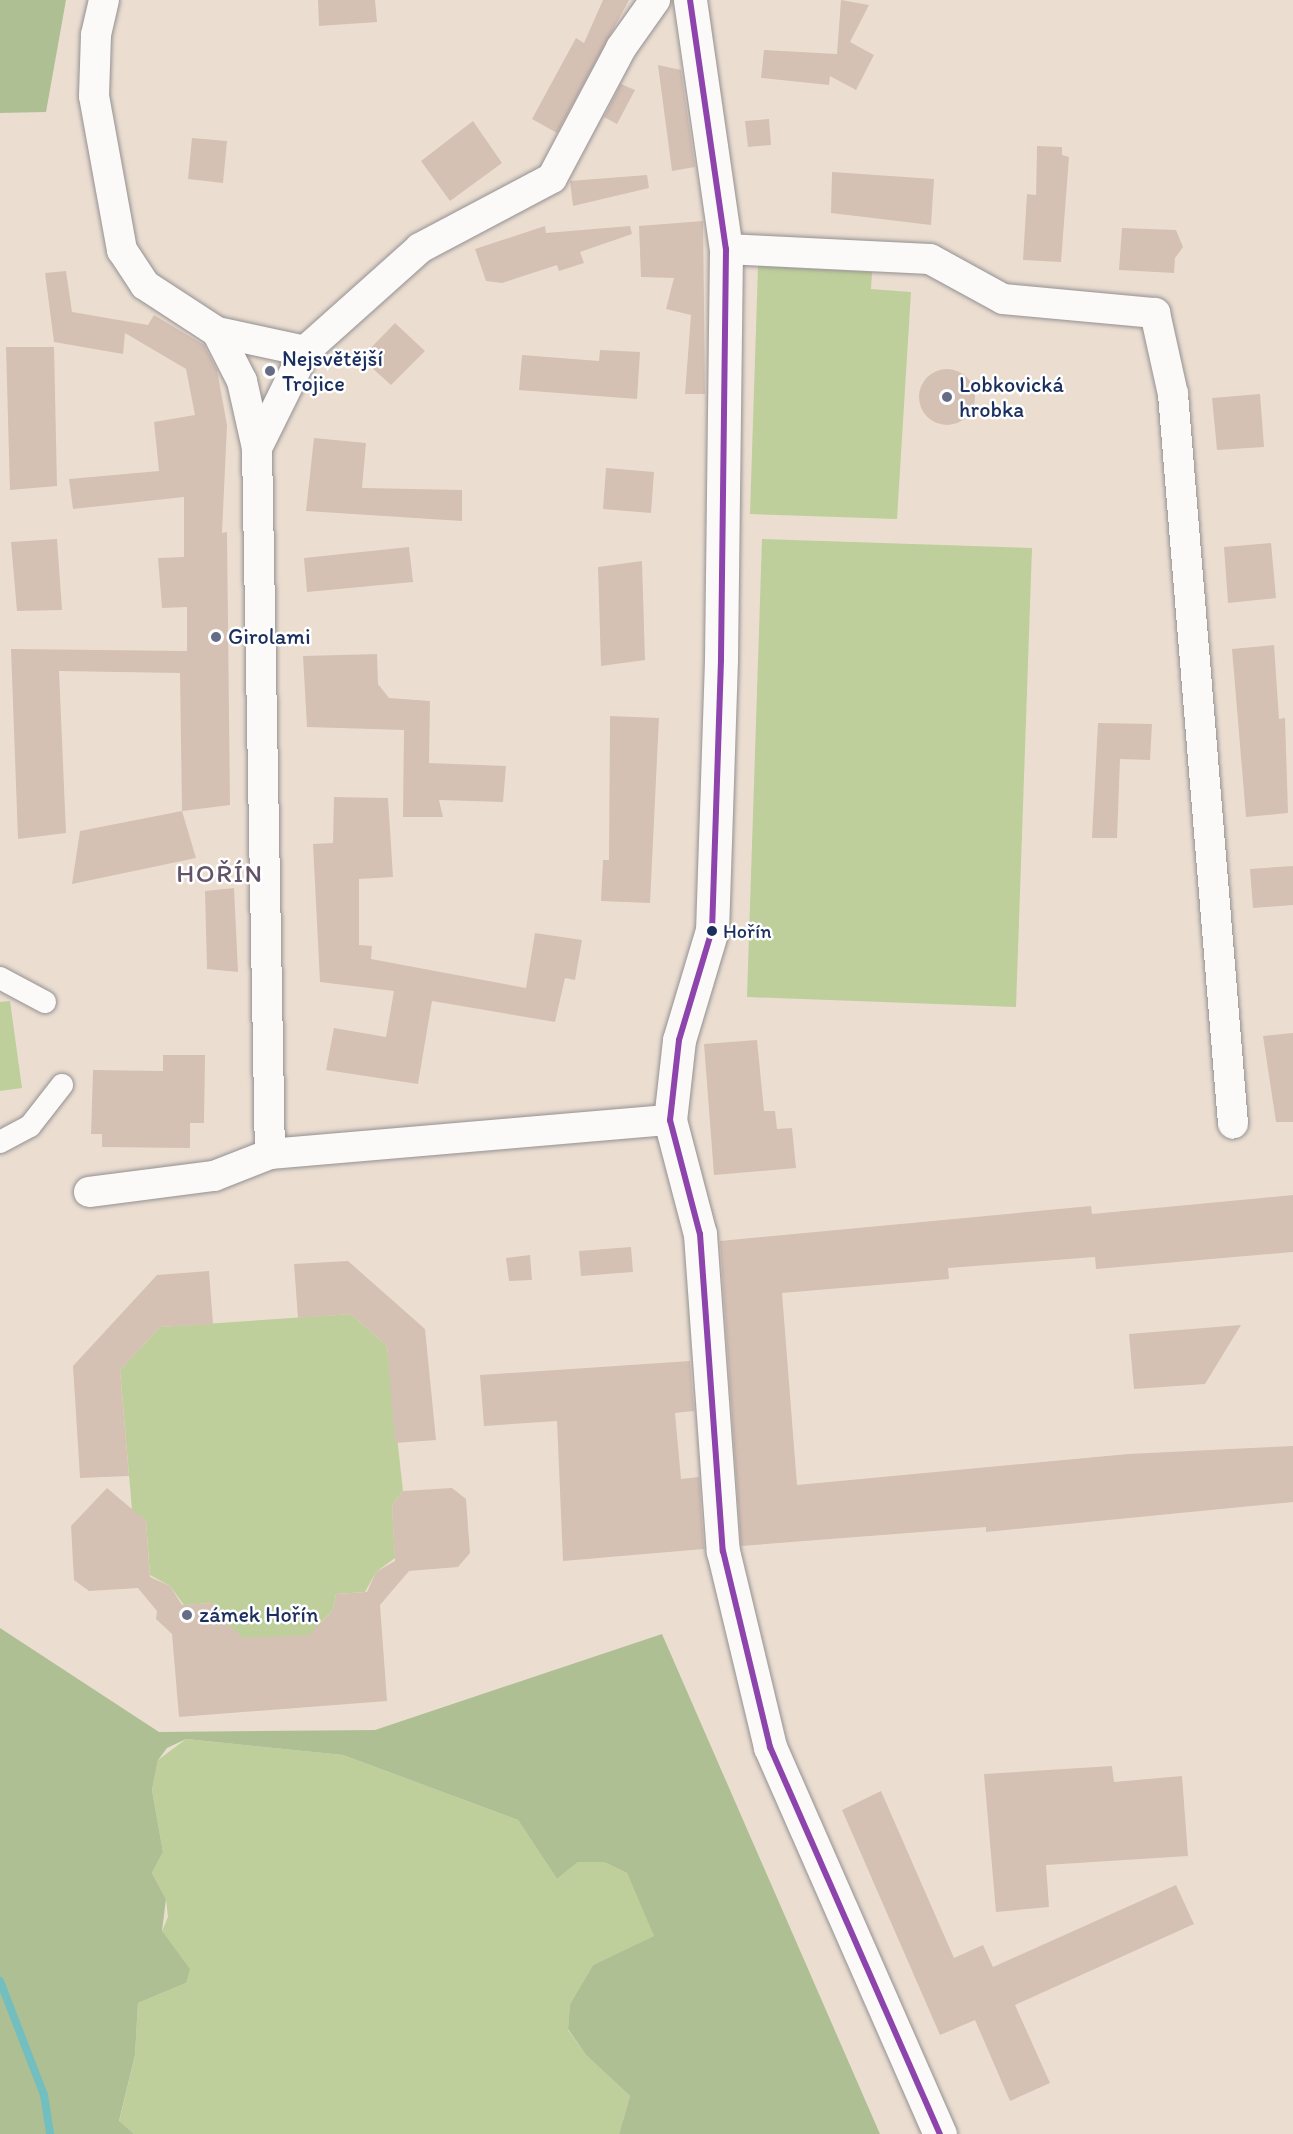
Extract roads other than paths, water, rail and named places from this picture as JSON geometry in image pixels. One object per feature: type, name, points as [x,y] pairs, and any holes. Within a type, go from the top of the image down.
[{"type":"street","points":[[104,0],[96,35],[94,96],[122,250],[145,285],[217,332],[305,351]]},
{"type":"street","points":[[257,448],[305,351],[420,248],[552,178],[621,48],[655,0]]},
{"type":"street","points":[[690,0],[726,249],[712,930],[679,1040],[670,1120],[700,1234],[723,1551],[770,1747],[940,2134]]},
{"type":"street","points":[[726,249],[930,259],[1003,299],[1155,313],[1173,393],[1233,1124]]},
{"type":"street","points":[[217,332],[242,381],[257,448],[270,1154]]},
{"type":"street","points":[[0,978],[45,1002]]},
{"type":"street","points":[[0,1142],[30,1126],[62,1085]]},
{"type":"street","points":[[89,1192],[214,1176],[270,1154],[670,1120]]},
{"type":"waterway","points":[[0,1981],[44,2095],[50,2134]]},
{"type":"place","name":"Nejsvětější Trojice","points":[[270,371]]},
{"type":"place","name":"Lobkovická hrobka","points":[[947,397]]},
{"type":"place","name":"Girolami","points":[[216,637]]},
{"type":"place","name":"Hořín","points":[[712,931]]},
{"type":"place","name":"zámek Hořín","points":[[187,1615]]},
{"type":"district","name":"HOŘÍN","points":[[220,874]]}]
